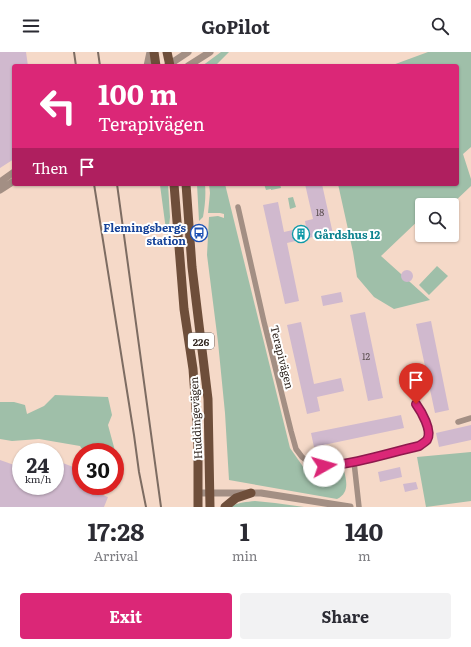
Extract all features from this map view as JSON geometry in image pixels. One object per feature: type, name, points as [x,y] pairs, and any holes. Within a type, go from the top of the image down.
[{"type":"main road","points":[[154,52],[156,64]]},
{"type":"main road","points":[[167,52],[169,64]]},
{"type":"main road","name":"Huddingevägen","points":[[174,186],[184,309],[193,369],[198,450],[198,507]]},
{"type":"main road","name":"Huddingevägen","points":[[186,186],[192,267],[208,399],[210,507]]},
{"type":"main road","points":[[225,507],[236,498],[251,493]]},
{"type":"street","points":[[147,64],[150,52]]},
{"type":"street","points":[[170,64],[188,52]]},
{"type":"street","points":[[191,64],[210,52]]},
{"type":"street","points":[[197,64],[201,58]]},
{"type":"street","points":[[0,182],[12,173]]},
{"type":"street","points":[[0,190],[12,181]]},
{"type":"street","name":"Terapivägen","points":[[238,207],[264,322],[296,448],[302,457],[306,460],[324,466],[335,465],[354,462],[419,446],[427,440],[429,435],[425,418],[416,404]]},
{"type":"street","points":[[458,422],[471,418]]},
{"type":"street","points":[[354,462],[359,507]]},
{"type":"street","points":[[198,493],[260,493],[350,507]]},
{"type":"green space","points":[[221,52],[229,52],[217,64],[205,64]]},
{"type":"green space","points":[[428,52],[471,52],[471,147],[463,154],[471,179],[471,186],[458,198],[415,198],[415,224],[381,256],[430,300],[394,309],[374,297],[357,277],[338,186],[459,186],[459,64],[395,64]]},
{"type":"green space","points":[[160,186],[168,186],[170,217],[168,236]]},
{"type":"green space","points":[[197,186],[205,186],[203,217],[199,221]]},
{"type":"green space","points":[[209,186],[225,186],[290,448],[304,468],[344,471],[346,487],[344,494],[337,499],[229,480],[225,413],[207,255],[209,217],[218,216],[224,218],[224,214],[208,213]]},
{"type":"green space","points":[[265,186],[280,186],[281,188],[271,190],[266,190]]},
{"type":"green space","points":[[293,197],[296,207],[290,209],[288,198]]},
{"type":"green space","points":[[437,266],[448,276],[429,295],[419,285]]},
{"type":"green space","points":[[55,395],[108,397],[112,415],[108,425],[113,443],[72,443],[72,445],[39,439],[12,441],[0,439],[0,402],[14,402],[25,405],[27,414],[44,406]]},
{"type":"green space","points":[[471,452],[471,501],[426,507],[417,457]]},
{"type":"green space","points":[[255,501],[304,507],[231,507],[240,503]]},
{"type":"building","points":[[0,52],[26,52],[28,64],[12,64],[12,160],[0,168]]},
{"type":"building","points":[[305,186],[322,186],[333,234],[287,243],[299,301],[285,304],[263,205],[278,202],[284,232],[306,227],[305,221],[313,219]]},
{"type":"building","points":[[405,270],[409,270],[413,276],[409,282],[405,282],[401,278],[401,274]]},
{"type":"building","points":[[341,292],[343,302],[323,306],[321,296]]},
{"type":"building","points":[[365,312],[383,398],[368,401],[350,315]]},
{"type":"building","points":[[431,321],[449,410],[435,413],[416,324]]},
{"type":"building","points":[[301,322],[314,384],[341,378],[344,391],[317,397],[320,411],[307,414],[287,325]]},
{"type":"building","points":[[401,415],[404,428],[314,447],[311,433]]},
{"type":"building","points":[[471,425],[471,440],[439,447],[436,433]]},
{"type":"building","points":[[0,460],[12,464],[12,495],[64,495],[64,463],[72,467],[72,495],[102,495],[108,497],[104,507],[0,507]]},
{"type":"building","points":[[400,467],[402,477],[380,482],[378,472]]},
{"type":"building","points":[[416,482],[418,489],[405,492],[403,484]]},
{"type":"railway","points":[[74,52],[76,64]]},
{"type":"railway","points":[[98,52],[100,64]]},
{"type":"railway","points":[[94,186],[139,472],[146,507]]},
{"type":"railway","points":[[117,186],[161,507]]},
{"type":"place","name":"Flemingsbergs station","points":[[199,233]]},
{"type":"place","name":"Gårdshus 12","points":[[301,234]]},
{"type":"route","points":[[324,466],[354,462],[419,446],[427,440],[429,435],[425,418],[416,404]]}]
